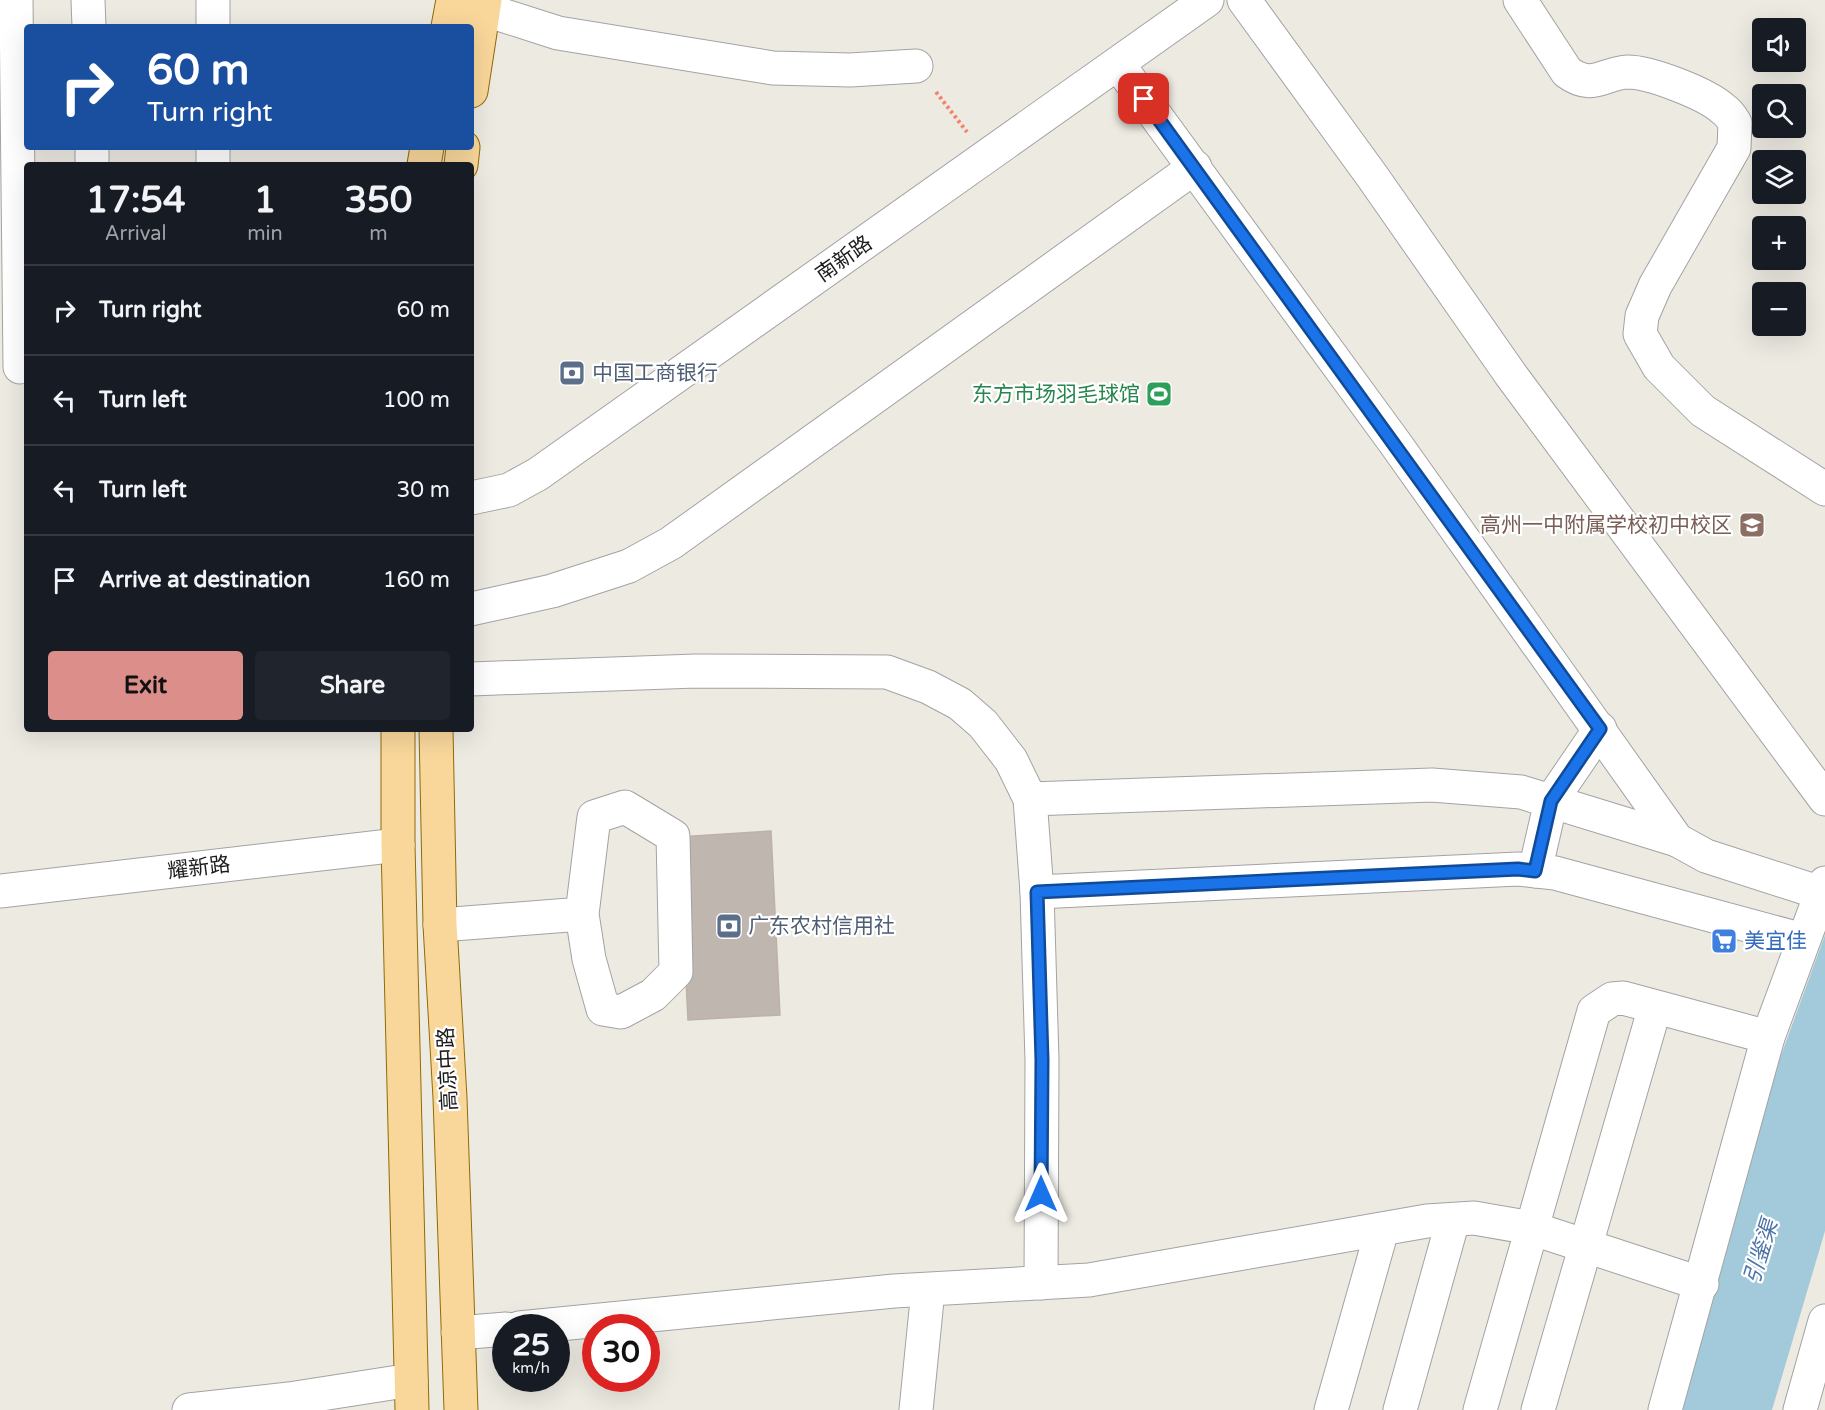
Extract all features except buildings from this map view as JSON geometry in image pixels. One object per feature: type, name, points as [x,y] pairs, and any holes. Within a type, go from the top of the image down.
[{"type":"main road","points":[[451,24],[474,3]]},
{"type":"main road","points":[[473,24],[474,3]]},
{"type":"main road","name":"高凉中路","points":[[398,732],[398,845],[412,1395]]},
{"type":"main road","name":"高凉中路","points":[[436,732],[440,925],[450,1098],[461,1410]]},
{"type":"street","points":[[16,0],[16,367]]},
{"type":"street","points":[[88,0],[89,24]]},
{"type":"street","points":[[213,0],[213,24]]},
{"type":"street","name":"南新路","points":[[474,497],[509,490],[538,474],[1208,0]]},
{"type":"street","points":[[1244,0],[1372,176],[1511,375],[1825,799]]},
{"type":"street","points":[[1520,0],[1567,72],[1577,80],[1599,81],[1628,72],[1656,78],[1710,100],[1724,109],[1735,123],[1734,148],[1655,286],[1642,316],[1640,334],[1659,367],[1703,411],[1825,489]]},
{"type":"street","points":[[474,3],[558,33],[773,68],[850,70],[916,66]]},
{"type":"street","points":[[1118,64],[1195,167],[1600,729],[1677,840]]},
{"type":"street","points":[[474,608],[552,591],[629,566],[671,543],[1195,167]]},
{"type":"street","points":[[474,679],[696,671],[887,672],[928,687],[960,704],[982,724],[1011,759],[1030,799],[1037,892],[1042,1060],[1041,1283]]},
{"type":"street","points":[[1535,871],[1551,801],[1600,729]]},
{"type":"street","points":[[1030,799],[1432,785],[1521,792],[1677,840],[1706,856],[1823,888],[1768,1037],[1702,1284],[1665,1410]]},
{"type":"street","points":[[625,807],[673,836],[676,972],[653,995],[621,1012],[603,1009],[589,959],[582,914],[594,817],[625,807]]},
{"type":"street","name":"耀新路","points":[[0,891],[398,845]]},
{"type":"street","points":[[1037,892],[1518,869],[1555,873],[1803,940]]},
{"type":"street","points":[[440,925],[582,914]]},
{"type":"street","points":[[1480,1410],[1594,1011],[1612,999],[1655,1007],[1768,1037]]},
{"type":"street","points":[[1539,1410],[1588,1247],[1655,1007]]},
{"type":"street","points":[[570,1323],[928,1290],[1089,1280],[1382,1230],[1474,1218],[1531,1228],[1702,1284]]},
{"type":"street","points":[[1400,1410],[1453,1220]]},
{"type":"street","points":[[1331,1410],[1382,1230]]},
{"type":"street","points":[[916,1410],[928,1290]]},
{"type":"street","points":[[1800,1410],[1825,1321]]},
{"type":"street","points":[[458,1333],[492,1330]]},
{"type":"street","points":[[189,1410],[289,1399],[412,1395]]},
{"type":"path","points":[[916,66],[987,158]]},
{"type":"water","name":"引鉴渠","points":[[1825,935],[1825,1231],[1772,1410],[1679,1410],[1772,1080]]},
{"type":"place","name":"中国工商银行","points":[[572,373]]},
{"type":"place","name":"东方市场羽毛球馆","points":[[1159,394]]},
{"type":"place","name":"高州一中附属学校初中校区","points":[[1752,525]]},
{"type":"place","name":"广东农村信用社","points":[[729,926]]},
{"type":"place","name":"美宜佳","points":[[1724,941]]},
{"type":"route","points":[[1041,1194],[1042,1060],[1037,892],[1350,876],[1518,869],[1535,871],[1551,801],[1600,729],[1144,99]]}]
